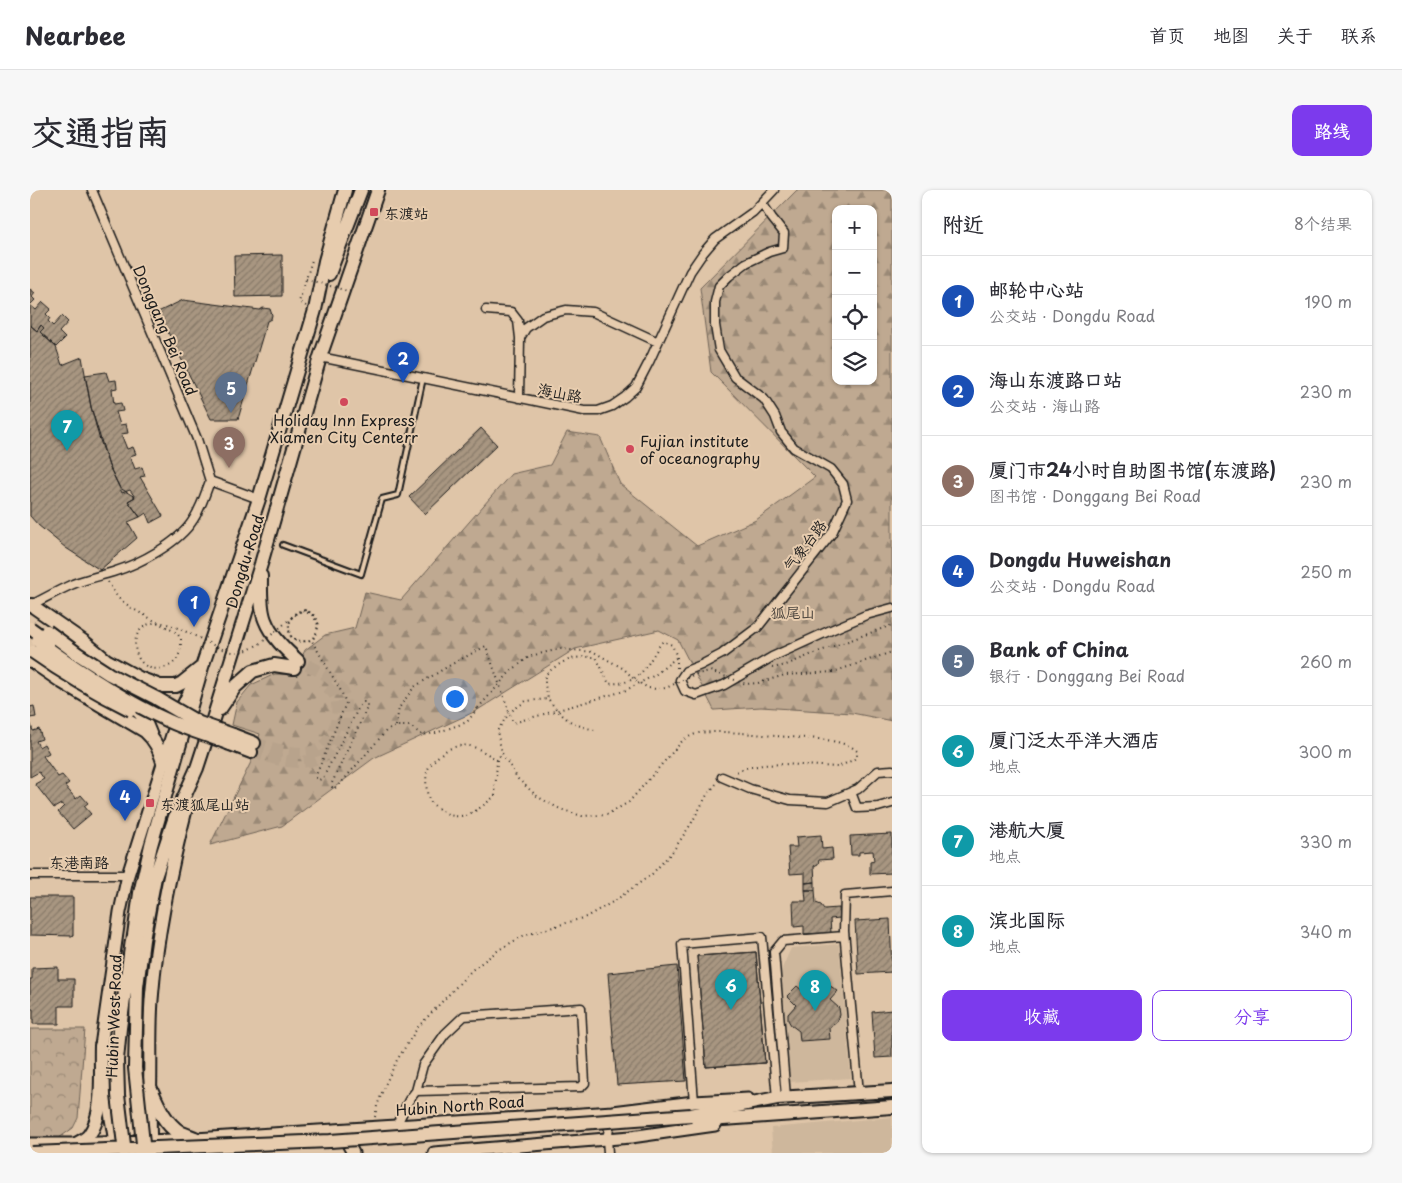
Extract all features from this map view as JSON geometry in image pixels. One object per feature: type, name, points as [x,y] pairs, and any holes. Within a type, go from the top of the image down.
[{"type":"highway","points":[[150,1090],[158,1107],[174,1127],[180,1133],[195,1139]]},
{"type":"main road","name":"Dongdu Road","points":[[138,940],[140,893],[152,846],[202,667],[258,499],[315,310],[325,261],[345,190]]},
{"type":"main road","points":[[315,310],[361,190]]},
{"type":"main road","name":"Dongdu Road","points":[[138,940],[155,877],[175,817],[197,768],[213,719],[320,357],[378,190]]},
{"type":"main road","points":[[213,719],[235,687],[253,671],[274,665],[296,664],[280,645],[265,620],[260,564]]},
{"type":"main road","points":[[30,604],[106,660],[139,678],[160,686],[176,686],[188,680],[202,667]]},
{"type":"main road","points":[[30,604],[47,630],[78,654],[109,674],[199,723],[252,747]]},
{"type":"main road","points":[[30,628],[121,689],[154,706],[199,723]]},
{"type":"main road","points":[[30,635],[67,662],[150,712],[172,722],[232,739]]},
{"type":"main road","points":[[31,652],[34,647],[140,712],[151,736],[157,744],[163,762]]},
{"type":"main road","points":[[31,652],[81,684],[137,713],[182,731],[232,739]]},
{"type":"main road","points":[[31,652],[62,682],[151,736]]},
{"type":"main road","points":[[76,1144],[88,1136],[96,1123],[100,1101],[101,1046],[120,912],[128,875],[182,707],[202,667]]},
{"type":"main road","points":[[133,707],[138,708],[142,706],[146,695],[144,683],[139,678]]},
{"type":"main road","points":[[152,846],[182,707]]},
{"type":"main road","points":[[150,1147],[150,1033],[156,957],[165,898],[197,768]]},
{"type":"main road","points":[[125,1153],[118,1095],[117,1060],[120,1028],[138,940]]},
{"type":"main road","name":"Hubin West Road","points":[[134,1153],[124,1068],[138,940]]},
{"type":"main road","name":"Hubin West Road","points":[[138,940],[135,1068],[144,1153]]},
{"type":"main road","points":[[101,1046],[106,1095],[116,1148]]},
{"type":"main road","points":[[224,1153],[692,1113],[782,1098],[892,1091]]},
{"type":"main road","points":[[434,1153],[631,1138],[782,1115],[892,1107]]},
{"type":"main road","name":"Hubin North Road","points":[[32,1147],[76,1144],[116,1148],[150,1147],[195,1139],[373,1127],[613,1112],[692,1113]]},
{"type":"main road","points":[[32,1147],[330,1141],[692,1113],[782,1115]]},
{"type":"main road","points":[[329,1130],[343,1136],[353,1153]]},
{"type":"street","name":"Donggang Bei Road","points":[[92,190],[197,440],[210,481]]},
{"type":"street","name":"海山路","points":[[320,357],[584,411],[598,411],[612,406],[636,386],[690,272],[702,253],[715,239],[753,212],[774,190]]},
{"type":"street","name":"气象台路","points":[[683,676],[686,671],[722,654],[758,627],[832,534],[848,500],[843,484],[831,469],[794,448],[782,432],[775,416],[764,399],[735,377],[720,350],[715,318],[715,302],[719,286],[728,276],[746,263],[783,248],[784,233],[762,203]]},
{"type":"street","points":[[486,310],[511,312],[518,321],[520,338],[519,398]]},
{"type":"street","points":[[520,338],[526,328],[543,316],[566,310],[593,312],[658,342]]},
{"type":"street","points":[[30,604],[72,584],[115,571],[144,559],[165,547],[184,532],[192,522],[200,510],[210,481],[258,499]]},
{"type":"street","points":[[683,676],[680,680],[685,691],[696,696],[724,685],[772,657],[832,630],[866,615],[892,608]]},
{"type":"street","points":[[722,778],[750,789],[790,800],[828,802],[858,789],[878,771],[892,770]]},
{"type":"street","points":[[851,792],[857,808],[878,807],[892,803]]},
{"type":"street","name":"东港南路","points":[[30,875],[128,875]]},
{"type":"street","points":[[859,1093],[844,936],[846,895],[892,892]]},
{"type":"street","points":[[782,1098],[774,952],[783,940],[844,936]]},
{"type":"street","points":[[692,1113],[682,944],[762,937],[782,1098]]},
{"type":"street","points":[[396,1126],[409,1100],[416,1091],[423,1065],[445,1034],[464,1016],[581,1008],[585,1083],[581,1088],[416,1091]]},
{"type":"street","points":[[608,1153],[607,1139],[613,1112]]},
{"type":"lane","points":[[283,546],[361,574],[382,499],[398,495],[423,378]]},
{"type":"path","points":[[299,302],[312,260]]},
{"type":"path","points":[[306,278],[351,292]]},
{"type":"path","points":[[104,574],[118,598],[133,609],[178,633],[181,639],[181,652],[175,662],[167,667],[155,669],[145,666],[135,650],[139,632],[145,625],[154,622],[168,624],[229,651],[243,652],[264,641],[292,616],[297,613],[302,610],[307,612],[312,615],[315,619],[318,623],[317,628],[316,633],[311,640],[301,642],[295,640],[290,634],[289,629],[289,623],[291,619],[294,614],[299,611],[308,612],[312,615],[316,618],[318,627],[315,636],[307,642],[299,642],[291,638],[288,629],[290,620],[295,613],[300,612],[306,610],[315,615],[319,625],[317,635],[312,641],[346,703],[317,773],[316,778],[319,780],[323,778],[360,705],[364,702],[367,704],[367,708],[332,783],[332,788],[341,783],[386,732],[396,726],[410,726],[422,736],[466,722],[511,671],[530,656],[560,649],[594,652],[624,669],[635,680],[648,688],[657,689],[666,688],[693,675],[710,671],[746,684],[758,683],[785,675],[833,672],[892,652]]},
{"type":"path","points":[[769,668],[786,665],[892,625]]},
{"type":"path","points":[[595,730],[578,726],[562,716],[548,699],[545,675],[559,663],[582,656],[596,657],[609,684],[623,682],[635,678],[652,660],[657,648],[663,641],[672,645],[677,657],[677,668],[683,676]]},
{"type":"path","points":[[396,726],[399,708],[414,687],[486,646],[513,723],[624,691],[655,675],[677,657]]},
{"type":"path","points":[[373,1127],[377,1106],[384,1087],[406,1046],[418,1027],[472,970],[500,949],[523,936],[586,917],[616,900],[652,874],[673,851],[707,795],[722,778],[745,768],[763,765],[784,764],[838,767],[857,757],[857,751],[854,748],[840,743],[812,738],[722,732],[697,734],[684,738],[629,802],[606,815],[582,816],[560,809],[538,797],[518,778],[502,753],[497,731],[510,712],[526,701],[548,699]]},
{"type":"path","points":[[497,760],[470,746],[457,746],[446,750],[435,758],[427,770],[426,784],[429,800],[441,811],[454,816],[467,815],[483,806],[495,796],[497,760],[502,753]]},
{"type":"shaded area","points":[[839,944],[851,1078],[790,1082],[780,973],[791,948]]},
{"type":"shaded area","points":[[892,1117],[892,1153],[773,1153],[771,1128]]},
{"type":"green space","name":"狐尾山","points":[[797,190],[892,190],[892,721],[852,713],[761,707],[714,710],[678,640],[659,630],[575,649],[476,711],[374,758],[282,826],[210,845],[251,762],[260,734],[232,725],[237,702],[251,685],[275,674],[294,675],[305,650],[325,635],[355,628],[365,592],[401,600],[511,474],[550,465],[567,432],[600,437],[620,484],[697,546],[756,520],[815,477],[711,372],[700,288]]},
{"type":"green space","points":[[30,1029],[85,1029],[78,1118],[73,1128],[56,1140],[30,1139]]},
{"type":"building","points":[[282,255],[282,296],[235,297],[234,256]]},
{"type":"building","points":[[30,289],[35,293],[32,297],[35,300],[30,305]]},
{"type":"building","points":[[183,300],[260,310],[263,308],[270,309],[271,319],[267,321],[238,419],[211,419],[158,312]]},
{"type":"building","points":[[43,302],[51,309],[46,314],[50,318],[48,321],[53,326],[62,316],[68,322],[59,332],[65,338],[56,347],[40,332],[44,328],[41,325],[37,331],[30,325],[30,305],[36,310]]},
{"type":"building","points":[[30,325],[37,331],[41,325],[44,328],[40,332],[56,347],[62,365],[82,357],[91,407],[109,466],[120,488],[135,497],[128,501],[140,517],[128,522],[137,538],[100,570],[66,548],[30,516]]},
{"type":"building","points":[[106,372],[109,381],[116,380],[117,388],[112,389],[114,404],[121,403],[123,411],[116,412],[120,425],[126,424],[128,433],[121,434],[127,449],[133,447],[136,454],[130,456],[135,469],[142,467],[145,476],[140,477],[163,516],[150,523],[146,513],[140,517],[128,501],[135,497],[130,490],[122,493],[109,466],[99,437],[85,375]]},
{"type":"building","points":[[481,428],[497,445],[425,514],[409,497]]},
{"type":"building","points":[[34,706],[36,717],[30,718],[30,707]]},
{"type":"building","points":[[30,722],[33,731],[39,729],[42,739],[36,741],[39,747],[44,744],[49,753],[43,756],[58,777],[62,775],[69,783],[65,786],[76,799],[81,795],[88,803],[84,806],[91,814],[73,829],[58,812],[64,806],[61,804],[54,808],[35,784],[44,779],[39,772],[30,777]]},
{"type":"building","points":[[892,834],[892,873],[870,874],[870,862],[874,861],[873,851],[859,852],[859,855],[851,855],[850,836]]},
{"type":"building","points":[[821,835],[822,849],[832,848],[833,859],[819,860],[818,864],[814,866],[815,882],[805,883],[805,873],[790,874],[788,847],[797,847],[796,837]]},
{"type":"building","points":[[815,882],[815,890],[805,890],[805,883]]},
{"type":"building","points":[[805,890],[815,890],[816,903],[824,909],[839,908],[840,918],[830,919],[831,933],[804,934],[804,926],[794,927],[793,901],[806,901]]},
{"type":"building","points":[[30,897],[73,897],[73,936],[30,935]]},
{"type":"building","points":[[890,919],[892,972],[858,974],[855,921]]},
{"type":"building","points":[[756,952],[765,1063],[706,1067],[697,956]]},
{"type":"building","points":[[756,952],[765,1063],[706,1067],[697,956]]},
{"type":"building","points":[[677,966],[686,1081],[617,1085],[608,973]]},
{"type":"building","points":[[58,967],[58,979],[74,979],[74,1006],[59,1006],[59,1024],[33,1024],[33,1009],[30,1009],[32,968]]},
{"type":"building","points":[[827,984],[838,991],[830,1000],[839,1008],[840,1015],[837,1022],[829,1028],[830,1039],[800,1041],[799,1031],[788,1020],[788,1014],[796,1005],[787,996],[797,986],[804,994],[820,993],[820,990]]},
{"type":"building","points":[[892,1010],[892,1057],[875,1058],[872,1012]]},
{"type":"tunnel","points":[[251,752],[287,761],[310,761],[329,752],[342,737],[346,717],[342,691],[334,681],[316,669],[298,661]]},
{"type":"tunnel","points":[[254,743],[301,753],[308,753],[322,747],[332,735],[338,709],[334,694],[322,683]]},
{"type":"place","name":"东渡站","points":[[374,212]]},
{"type":"place","name":"海山东渡路口站","points":[[403,383]]},
{"type":"place","name":"Holiday Inn Express Xiamen City Centerr","points":[[344,402]]},
{"type":"place","name":"Bank of China","points":[[231,413]]},
{"type":"place","name":"Fujian institute of oceanography","points":[[630,449]]},
{"type":"place","name":"港航大厦","points":[[67,451]]},
{"type":"place","name":"厦门市24小时自助图书馆(东渡路)","points":[[229,468]]},
{"type":"place","name":"邮轮中心站","points":[[194,627]]},
{"type":"place","name":"东渡狐尾山站","points":[[150,803]]},
{"type":"place","name":"Dongdu Huweishan","points":[[125,821]]},
{"type":"place","name":"厦门泛太平洋大酒店","points":[[731,1010]]},
{"type":"place","name":"滨北国际","points":[[815,1011]]}]
